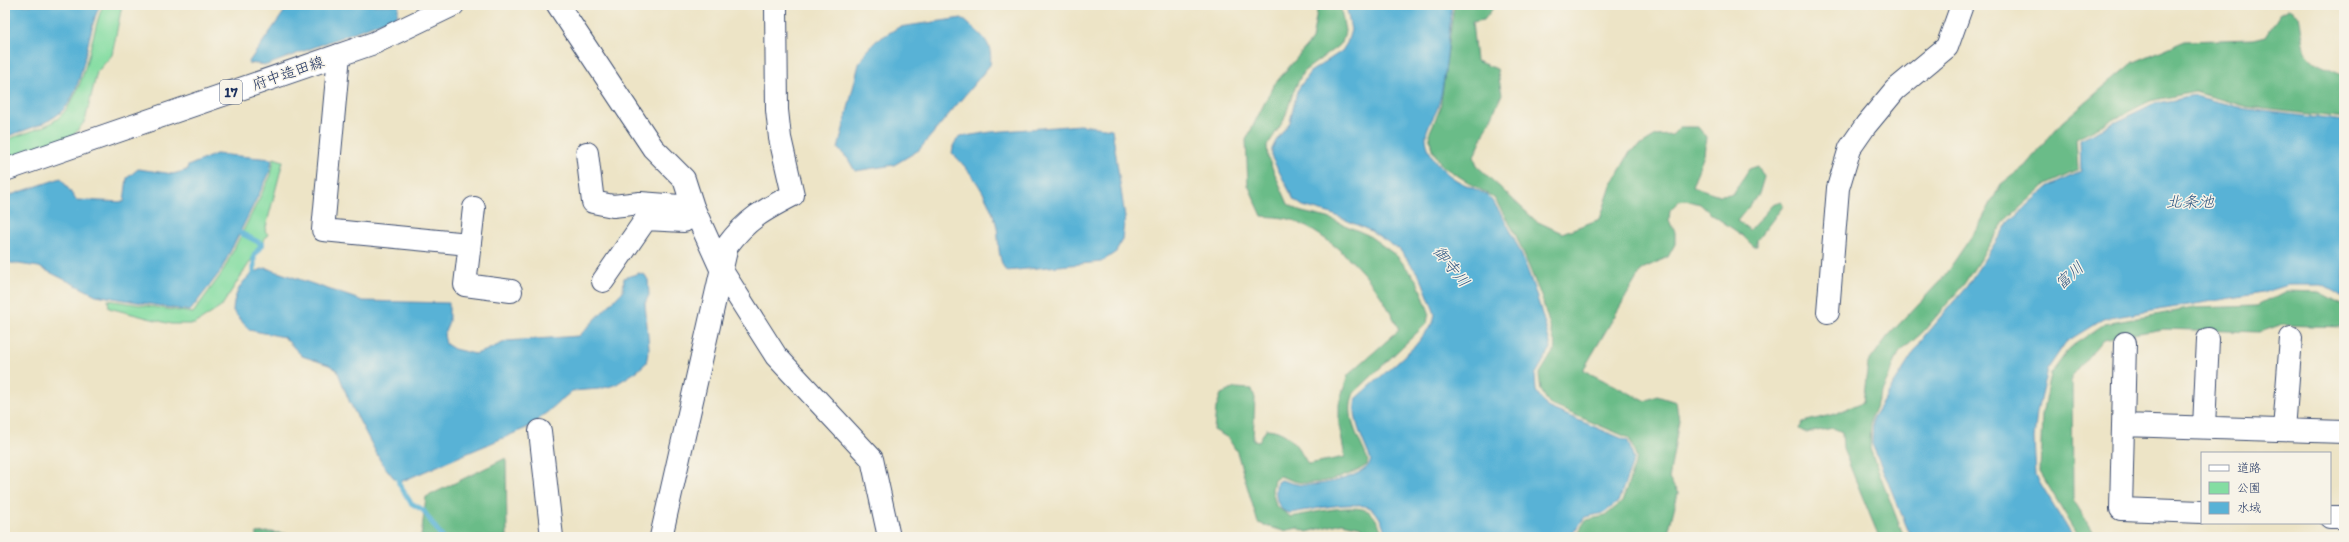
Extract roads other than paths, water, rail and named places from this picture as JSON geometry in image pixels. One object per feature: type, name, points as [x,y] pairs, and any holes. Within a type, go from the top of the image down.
[{"type":"street","name":"府中造田線","points":[[5,170],[374,43],[453,5]]},
{"type":"street","points":[[558,5],[653,148],[684,179],[696,214],[722,271],[776,356],[872,459],[889,537]]},
{"type":"street","points":[[661,537],[727,246],[740,228],[765,209],[793,195],[780,138],[777,110],[776,5]]},
{"type":"street","points":[[1828,312],[1838,188],[1850,148],[1866,125],[1896,90],[1947,47],[1962,5]]},
{"type":"street","points":[[339,55],[323,230],[469,244]]},
{"type":"street","points":[[587,153],[593,202],[613,206],[640,203],[696,214]]},
{"type":"street","points":[[474,208],[465,285],[511,291]]},
{"type":"street","points":[[602,280],[646,219],[696,214]]},
{"type":"street","points":[[2284,430],[2291,338]]},
{"type":"street","points":[[2204,427],[2208,339]]},
{"type":"street","points":[[2125,343],[2121,509],[2201,512]]},
{"type":"street","points":[[2123,425],[2344,432]]},
{"type":"street","points":[[540,431],[552,537]]},
{"type":"street","points":[[2331,517],[2344,517]]},
{"type":"water","points":[[5,5],[100,5],[91,31],[80,77],[69,103],[55,117],[34,127],[5,137]]},
{"type":"water","points":[[289,5],[399,5],[397,16],[267,65],[248,63]]},
{"type":"water","name":"御寺川","points":[[1346,5],[1452,5],[1441,95],[1438,107],[1426,135],[1429,149],[1437,163],[1448,174],[1460,182],[1482,192],[1490,198],[1503,217],[1521,253],[1535,292],[1551,348],[1535,375],[1536,391],[1547,407],[1628,441],[1634,459],[1618,502],[1604,513],[1585,517],[1570,537],[1387,537],[1381,521],[1376,513],[1370,508],[1364,506],[1340,505],[1290,513],[1285,512],[1277,501],[1276,486],[1277,482],[1281,480],[1304,485],[1326,483],[1355,475],[1368,466],[1371,460],[1362,438],[1355,414],[1356,399],[1415,346],[1433,323],[1435,314],[1421,278],[1400,250],[1371,231],[1332,214],[1303,206],[1294,200],[1272,158],[1272,149],[1276,141],[1290,122],[1297,91],[1310,72],[1342,51],[1347,43],[1351,30]]},
{"type":"water","points":[[962,18],[984,38],[987,43],[991,56],[990,65],[919,150],[894,165],[855,171],[848,159],[838,149],[859,64],[866,51],[876,41],[899,27]]},
{"type":"water","name":"北条池","points":[[2195,96],[2246,109],[2344,121],[2344,297],[2322,285],[2288,285],[2262,293],[2103,319],[2066,342],[2047,370],[2037,412],[2034,439],[2036,476],[2073,537],[1911,537],[1872,444],[1873,417],[1925,335],[1967,286],[2008,223],[2047,188],[2081,171],[2080,139],[2153,104]]},
{"type":"water","points":[[1080,125],[1112,129],[1125,217],[1122,239],[1116,252],[1101,262],[1006,271],[1001,260],[996,223],[989,203],[973,176],[952,153],[954,144],[959,137],[991,132]]},
{"type":"water","points":[[216,154],[272,159],[270,172],[220,272],[190,311],[96,295],[39,267],[5,262],[5,197],[61,178],[76,200],[124,202],[127,178],[138,169],[173,174],[187,170],[188,166]]},
{"type":"water","points":[[266,268],[363,301],[449,303],[449,321],[444,335],[446,344],[454,349],[475,354],[507,341],[579,336],[623,291],[624,278],[639,273],[645,275],[648,280],[649,295],[645,303],[649,348],[646,363],[637,371],[615,385],[599,389],[572,391],[531,426],[400,482],[393,477],[381,462],[350,403],[337,370],[329,365],[302,356],[284,337],[249,330],[233,311],[238,290],[242,284],[252,274]]},
{"type":"waterway","points":[[235,230],[262,244],[254,256],[254,277]]},
{"type":"waterway","points":[[397,475],[399,484],[411,503],[423,510],[442,537]]},
{"type":"water label","name":"富川","points":[[2069,275]]}]
